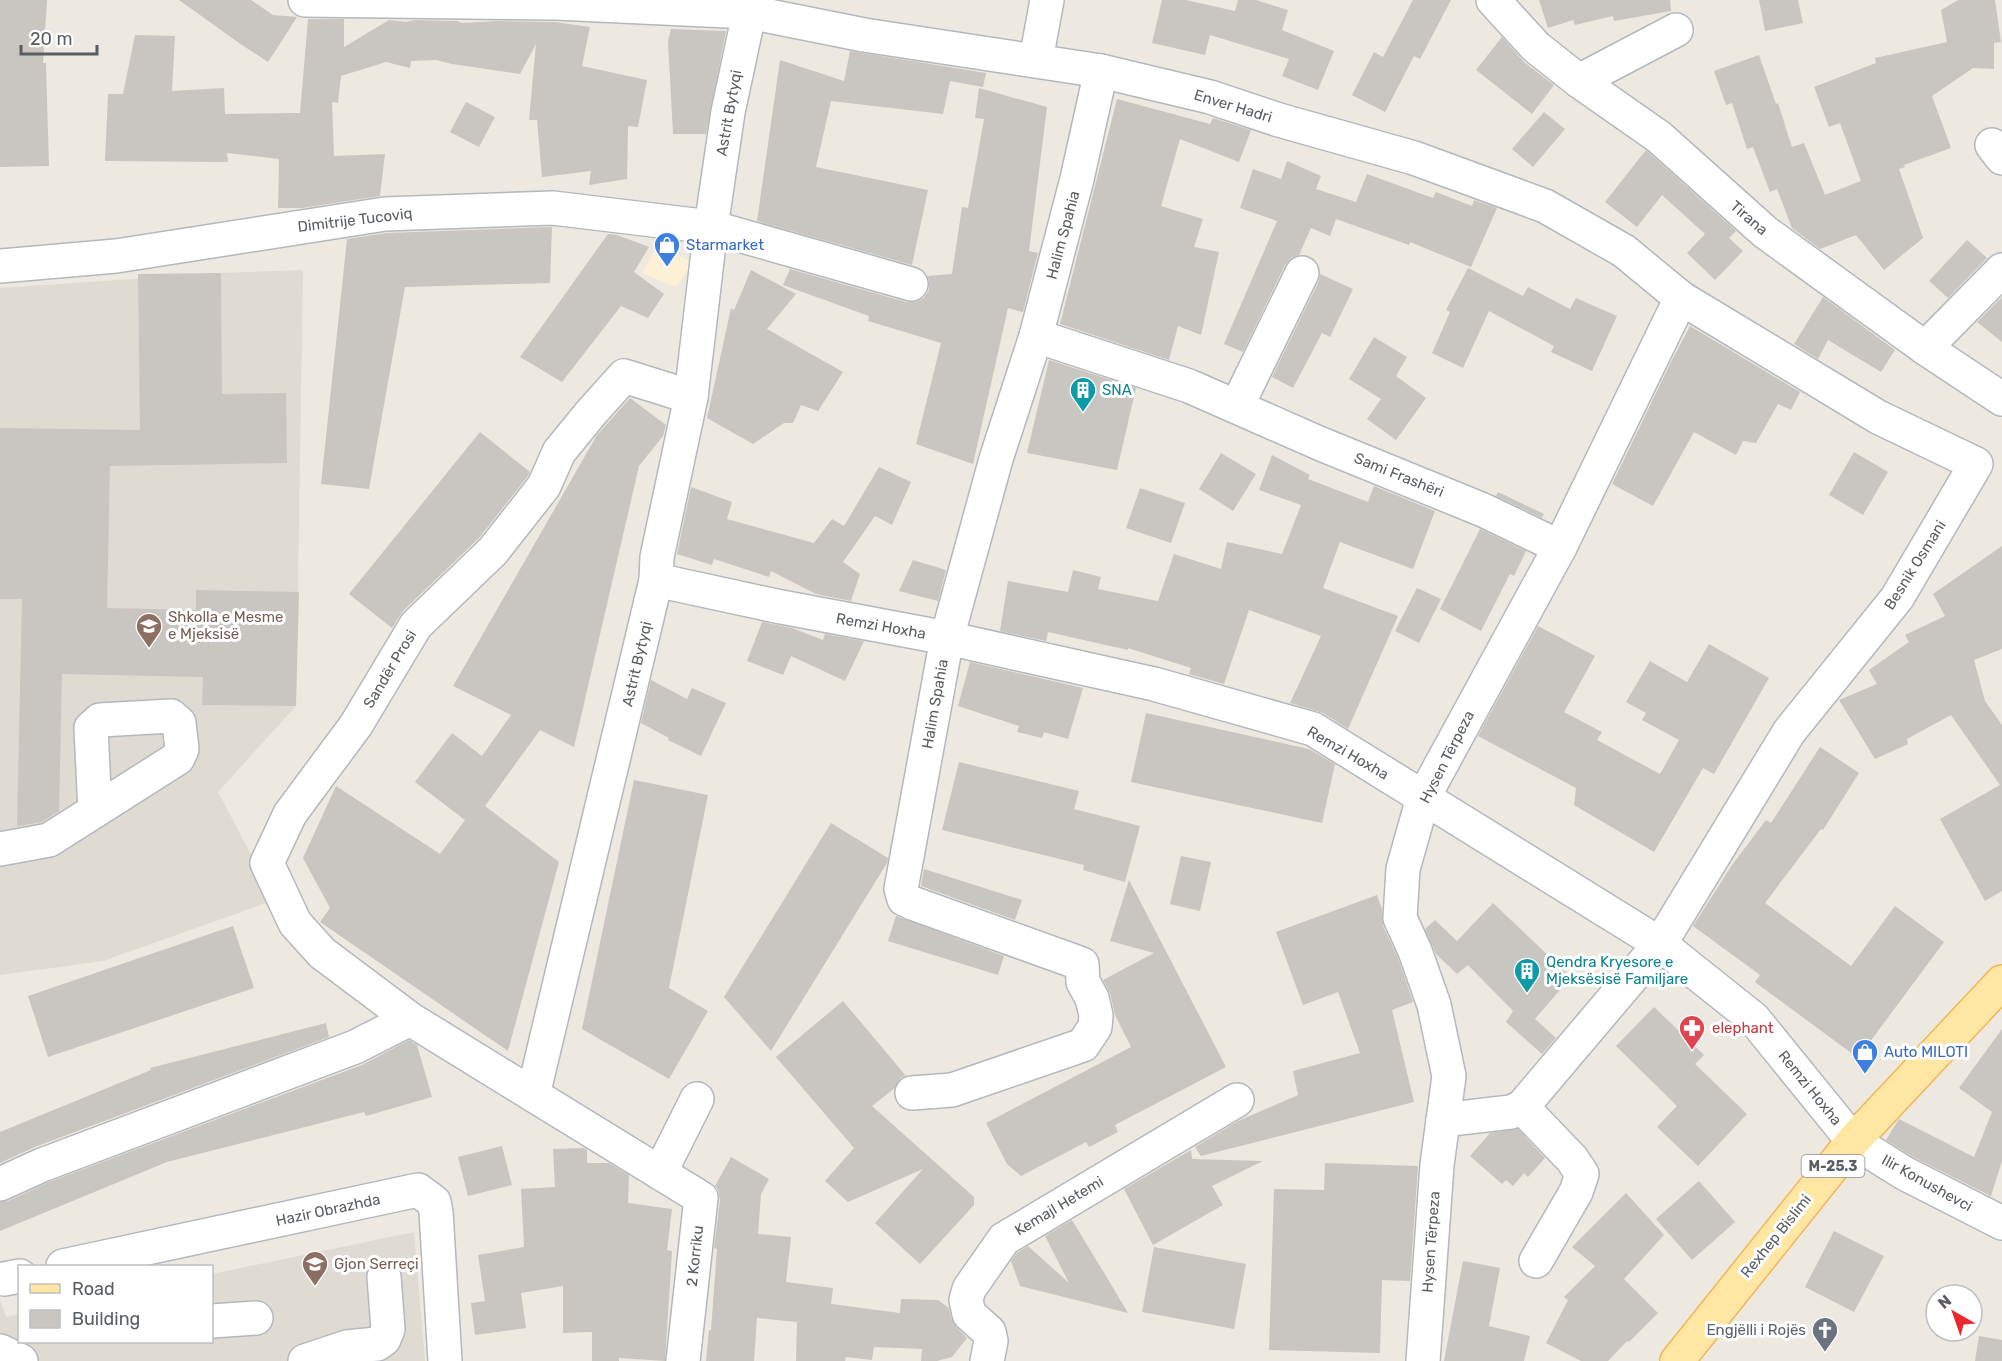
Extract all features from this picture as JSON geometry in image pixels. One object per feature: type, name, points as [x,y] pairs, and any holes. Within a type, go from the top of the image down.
[{"type":"main road","name":"Rexhep Bislimi","points":[[1677,1361],[1852,1141],[2002,982]]},
{"type":"street","name":"Enver Hadri","points":[[305,0],[750,6],[864,34],[1101,71],[1210,97],[1280,120],[1414,158],[1545,206],[1624,251],[1681,298]]},
{"type":"street","points":[[1036,60],[1047,0]]},
{"type":"street","name":"Tirana","points":[[1493,0],[1536,47],[1659,137],[1765,232],[1925,348],[2002,399]]},
{"type":"street","name":"Astrit Bytyqi","points":[[533,1095],[656,580],[657,557],[691,397],[711,227],[728,112],[750,6]]},
{"type":"street","points":[[1580,81],[1676,30]]},
{"type":"street","name":"Halim Spahia","points":[[912,1093],[952,1090],[1083,1045],[1095,1027],[1096,1015],[1092,998],[1083,982],[1082,964],[904,899],[901,889],[947,638],[996,459],[1036,336],[1077,179],[1101,71]]},
{"type":"street","name":"Dimitrije Tucoviq","points":[[0,266],[116,256],[385,214],[553,208],[711,227]]},
{"type":"street","points":[[711,227],[911,284]]},
{"type":"street","points":[[1925,348],[2002,270]]},
{"type":"street","points":[[1237,406],[1302,273]]},
{"type":"street","name":"Besnik Osmani","points":[[1522,1107],[1660,944],[1789,732],[1897,598],[1989,466],[1878,417],[1681,298]]},
{"type":"street","name":"Hysen Tërpeza","points":[[1423,1361],[1437,1165],[1449,1076],[1434,1005],[1415,951],[1400,918],[1403,869],[1423,798],[1560,548],[1681,298]]},
{"type":"street","name":"Sami Frashëri","points":[[1036,336],[1180,383],[1237,406],[1321,444],[1483,510],[1560,548]]},
{"type":"street","name":"Sandër Prosi","points":[[410,1019],[322,953],[295,923],[267,864],[290,814],[356,725],[416,624],[493,552],[544,486],[559,452],[624,376],[691,397]]},
{"type":"street","name":"Remzi Hoxha","points":[[656,580],[786,609],[947,638],[1154,684],[1313,729],[1660,944],[1754,1019],[1852,1141]]},
{"type":"street","points":[[0,849],[49,840],[95,811]]},
{"type":"street","points":[[0,1184],[42,1165],[355,1047],[410,1019],[533,1095]]},
{"type":"street","name":"2 Korriku","points":[[533,1095],[701,1198],[683,1361]]},
{"type":"street","points":[[660,1173],[697,1099]]},
{"type":"street","name":"Kemajl Hetemi","points":[[987,1361],[991,1341],[989,1332],[969,1314],[966,1300],[969,1289],[1004,1239],[1236,1100]]},
{"type":"street","points":[[1443,1120],[1511,1112],[1522,1107],[1572,1159],[1582,1174],[1576,1192],[1536,1260]]},
{"type":"street","name":"Ilir Konushevci","points":[[1852,1141],[1904,1173],[2002,1223]]},
{"type":"street","name":"Hazir Obrazhda","points":[[68,1265],[418,1190],[434,1202],[436,1212],[445,1361]]},
{"type":"street","points":[[305,1361],[346,1347],[376,1344],[384,1339],[388,1329],[384,1277]]},
{"type":"street","points":[[213,1321],[256,1318]]},
{"type":"street","points":[[0,1346],[18,1342]]},
{"type":"street","points":[[0,1351],[21,1361]]},
{"type":"shaded area","name":"Starmarket","points":[[658,245],[693,263],[676,287],[642,273]]},
{"type":"shaded area","name":"Shkolla e Mesme e Mjeksisë","points":[[303,270],[296,706],[218,792],[275,900],[103,961],[0,975],[0,288],[221,273]]},
{"type":"shaded area","name":"Gjon Serreçi","points":[[414,1232],[425,1361],[0,1361],[0,1300],[6,1317],[18,1314],[18,1343],[213,1343],[213,1274]]},
{"type":"building","points":[[0,0],[47,0],[43,63],[46,63],[49,166],[0,167]]},
{"type":"building","points":[[179,0],[251,0],[273,15],[297,17],[268,62]]},
{"type":"building","points":[[1162,0],[1186,0],[1235,11],[1238,0],[1256,0],[1288,10],[1282,30],[1334,51],[1318,90],[1282,76],[1289,59],[1210,35],[1205,55],[1152,43]]},
{"type":"building","points":[[1413,0],[1451,0],[1420,59],[1414,56],[1385,112],[1352,95],[1374,52],[1383,57]]},
{"type":"building","points":[[1539,0],[1670,0],[1671,11],[1614,21],[1613,16],[1575,25],[1573,20],[1548,28]]},
{"type":"building","points":[[1759,0],[1798,0],[1803,23],[1765,31]]},
{"type":"building","points":[[1958,0],[1995,0],[2001,42],[1994,43],[1994,69],[1973,68],[1932,96],[1951,148],[1904,165],[1905,167],[1899,169],[1923,238],[1884,270],[1856,235],[1820,249],[1792,228],[1777,189],[1770,192],[1753,147],[1747,149],[1732,103],[1726,105],[1714,71],[1759,55],[1792,147],[1804,143],[1825,195],[1861,181],[1840,123],[1829,127],[1814,87],[1876,63],[1875,58],[1947,42],[1941,10]]},
{"type":"building","points":[[308,19],[344,19],[344,47],[389,20],[462,23],[555,22],[590,27],[582,66],[647,80],[638,127],[628,126],[627,179],[589,185],[591,171],[542,177],[537,120],[529,120],[536,44],[520,74],[436,60],[411,61],[410,68],[386,62],[341,76],[338,103],[332,102],[334,156],[385,154],[380,196],[302,208],[278,208],[279,159],[227,153],[228,162],[105,161],[108,94],[123,94],[135,35],[175,36],[172,91],[224,88],[225,114],[300,113]]},
{"type":"building","points":[[671,29],[726,31],[706,134],[673,134],[668,41]]},
{"type":"building","points":[[1502,37],[1524,62],[1554,85],[1532,114],[1476,70]]},
{"type":"building","points":[[850,51],[986,73],[983,87],[950,81],[943,114],[831,101],[816,167],[928,190],[912,265],[757,221],[780,60],[844,81]]},
{"type":"building","points":[[979,88],[1047,107],[1029,251],[1038,253],[1023,312],[1008,308],[973,464],[916,444],[941,343],[868,321],[869,316],[783,285],[790,269],[906,302],[915,302],[924,298],[929,290],[927,276],[952,274],[962,207],[968,208],[984,119],[975,118]]},
{"type":"building","points":[[1117,99],[1210,124],[1213,118],[1251,130],[1239,162],[1180,139],[1161,206],[1203,219],[1194,247],[1219,252],[1201,335],[1178,326],[1169,360],[1060,324]]},
{"type":"building","points":[[466,102],[495,117],[479,147],[450,132]]},
{"type":"building","points":[[1544,112],[1565,129],[1533,167],[1512,149]]},
{"type":"building","points":[[1646,150],[1736,231],[1729,238],[1743,251],[1715,280],[1687,253],[1705,234],[1662,195],[1637,227],[1605,202]]},
{"type":"building","points":[[1287,161],[1321,176],[1316,189],[1356,202],[1367,174],[1433,198],[1436,192],[1472,206],[1474,200],[1497,208],[1471,267],[1410,242],[1409,245],[1336,219],[1330,236],[1311,228],[1299,255],[1291,258],[1285,265],[1243,352],[1224,344],[1277,221],[1240,208],[1253,169],[1281,179]]},
{"type":"building","points":[[552,227],[550,283],[405,287],[369,489],[321,484],[347,239],[387,233]]},
{"type":"building","points":[[608,234],[649,247],[634,272],[664,294],[648,318],[621,306],[562,382],[520,357]]},
{"type":"building","points":[[1967,240],[1987,258],[1948,298],[1929,281]]},
{"type":"building","points":[[1468,268],[1523,296],[1528,287],[1570,309],[1576,298],[1617,316],[1592,371],[1551,352],[1554,346],[1489,311],[1463,368],[1432,353],[1450,312],[1446,310]]},
{"type":"building","points":[[751,270],[796,294],[767,329],[843,372],[818,411],[801,405],[793,423],[784,423],[753,444],[707,418],[731,308],[734,310]]},
{"type":"building","points":[[221,273],[222,394],[286,393],[287,463],[110,466],[107,608],[196,610],[196,590],[299,592],[296,706],[202,705],[203,677],[62,674],[59,811],[42,822],[17,826],[22,599],[0,599],[0,428],[140,430],[138,274]]},
{"type":"building","points":[[1320,274],[1353,289],[1330,337],[1322,333],[1293,388],[1272,377],[1319,281]]},
{"type":"building","points":[[1823,297],[1895,350],[1881,372],[1828,340],[1818,359],[1794,344]]},
{"type":"building","points":[[2002,297],[2002,342],[1977,322]]},
{"type":"building","points":[[1690,326],[1800,392],[1791,410],[1778,404],[1756,443],[1743,441],[1736,455],[1694,432],[1653,506],[1612,484]]},
{"type":"building","points":[[1374,337],[1407,357],[1396,376],[1426,398],[1396,440],[1367,419],[1381,399],[1349,379]]},
{"type":"building","name":"SNA","points":[[1049,360],[1136,388],[1117,470],[1027,453]]},
{"type":"building","points":[[630,398],[666,425],[663,436],[639,466],[574,747],[540,730],[485,806],[559,862],[508,1051],[320,922],[330,908],[303,858],[336,786],[440,854],[465,820],[415,782],[452,733],[482,756],[511,715],[453,686],[597,435]]},
{"type":"building","points":[[480,432],[530,472],[479,538],[403,611],[392,628],[349,594]]},
{"type":"building","points":[[1854,452],[1888,472],[1863,515],[1829,495]]},
{"type":"building","points":[[1221,453],[1256,474],[1233,511],[1199,489]]},
{"type":"building","points":[[1272,455],[1310,475],[1308,479],[1368,502],[1374,486],[1435,511],[1413,569],[1340,542],[1323,588],[1398,616],[1348,729],[1323,713],[1290,703],[1321,636],[1249,610],[1224,684],[1189,674],[1191,668],[1128,648],[1128,650],[1048,632],[1046,641],[1000,631],[1008,581],[1068,592],[1073,570],[1101,577],[1098,589],[1158,601],[1174,554],[1221,569],[1227,542],[1282,554],[1301,505],[1259,490]]},
{"type":"building","points":[[879,467],[911,482],[892,525],[875,516],[843,562],[860,574],[851,601],[816,594],[771,571],[769,577],[714,559],[712,565],[677,554],[691,487],[732,502],[727,519],[814,543],[832,519],[844,526]]},
{"type":"building","points":[[1140,488],[1185,503],[1171,543],[1126,528]]},
{"type":"building","points":[[1498,492],[1544,514],[1542,518],[1496,496]]},
{"type":"building","points":[[1480,529],[1526,551],[1514,576],[1510,574],[1481,631],[1440,609]]},
{"type":"building","points":[[2002,546],[2002,649],[1974,660],[1985,701],[2002,725],[2002,891],[1985,901],[1940,819],[2000,785],[1951,715],[1907,739],[1908,744],[1875,759],[1839,700],[1877,684],[1869,670],[1909,642],[1905,635],[1945,616],[1933,594]]},
{"type":"building","points":[[913,560],[946,570],[938,601],[899,591]]},
{"type":"building","points":[[1417,588],[1441,599],[1419,643],[1395,631]]},
{"type":"building","points":[[762,622],[792,628],[823,640],[825,634],[864,641],[845,681],[791,656],[783,675],[747,661]]},
{"type":"building","points":[[1538,626],[1595,656],[1564,712],[1602,732],[1597,740],[1660,774],[1679,740],[1642,720],[1646,713],[1626,702],[1650,661],[1687,682],[1709,644],[1769,678],[1714,774],[1703,768],[1654,852],[1574,805],[1576,788],[1478,736]]},
{"type":"building","points":[[970,662],[1083,688],[1068,739],[1044,732],[1042,738],[1017,732],[1019,726],[958,706]]},
{"type":"building","points":[[651,680],[687,699],[692,688],[726,703],[701,756],[668,740],[669,738],[641,723]]},
{"type":"building","points":[[1146,713],[1309,749],[1335,764],[1322,823],[1131,782]]},
{"type":"building","points":[[1820,747],[1859,773],[1823,830],[1821,829],[1765,903],[1851,966],[1895,906],[1944,942],[1858,1058],[1755,982],[1760,975],[1693,926],[1732,865],[1766,820],[1771,823]]},
{"type":"building","points":[[959,762],[1079,791],[1074,809],[1140,826],[1125,882],[1083,870],[1084,865],[942,830]]},
{"type":"building","points":[[634,780],[708,795],[669,988],[708,1011],[669,1079],[582,1029]]},
{"type":"building","points":[[831,823],[888,858],[887,863],[771,1051],[724,997]]},
{"type":"building","points":[[1181,856],[1211,862],[1200,911],[1170,904]]},
{"type":"building","points":[[924,869],[1022,900],[1015,920],[921,886]]},
{"type":"building","points":[[1129,880],[1226,1067],[1115,1125],[1118,1132],[1089,1147],[1086,1142],[1021,1176],[1007,1164],[986,1123],[1131,1047],[1115,1015],[1110,993],[1103,980],[1154,953],[1110,941]]},
{"type":"building","points":[[1377,895],[1382,909],[1383,926],[1398,958],[1413,1002],[1392,1010],[1414,1102],[1201,1156],[1195,1147],[1238,1121],[1298,1095],[1293,1071],[1360,1053],[1338,992],[1303,1005],[1276,932]]},
{"type":"building","name":"Qendra Kryesore e Mjeksësisë Familjare","points":[[1493,903],[1571,977],[1535,1019],[1556,1038],[1542,1054],[1506,1022],[1513,1011],[1468,965],[1457,974],[1436,954],[1425,929],[1435,920],[1457,941]]},
{"type":"building","points":[[896,916],[1004,956],[998,975],[888,941]]},
{"type":"building","points":[[233,926],[254,988],[48,1057],[28,996]]},
{"type":"building","points":[[843,1001],[906,1076],[901,1078],[895,1088],[872,1106],[974,1197],[974,1205],[920,1264],[875,1223],[923,1169],[848,1202],[825,1181],[854,1148],[776,1057]]},
{"type":"building","points":[[1654,1007],[1704,1055],[1695,1064],[1747,1114],[1698,1166],[1657,1127],[1677,1106],[1616,1046]]},
{"type":"building","points":[[326,1023],[329,1037],[35,1147],[0,1163],[0,1132],[151,1070],[150,1068]]},
{"type":"building","points":[[2002,1029],[2002,1161],[1991,1196],[1913,1157],[1886,1140],[1899,1119],[1974,1157],[1992,1112],[1959,1088]]},
{"type":"building","points":[[409,1040],[417,1045],[432,1097],[366,1116],[364,1112],[167,1162],[0,1231],[0,1202],[8,1201],[49,1182],[362,1065]]},
{"type":"building","points":[[1518,1129],[1545,1158],[1528,1177],[1524,1173],[1513,1186],[1506,1180],[1502,1184],[1470,1156],[1490,1133]]},
{"type":"building","points":[[502,1146],[512,1185],[468,1196],[458,1157]]},
{"type":"building","points":[[584,1148],[587,1150],[587,1163],[609,1163],[629,1175],[628,1203],[672,1209],[667,1250],[672,1251],[665,1361],[619,1358],[619,1361],[592,1361],[592,1332],[563,1333],[563,1286],[521,1293],[526,1328],[475,1335],[471,1303],[485,1301],[478,1255],[524,1247],[521,1189],[555,1187],[553,1149]]},
{"type":"building","points":[[1191,1150],[1192,1159],[1263,1161],[1212,1186],[1223,1205],[1153,1245],[1124,1189]]},
{"type":"building","points":[[731,1157],[769,1179],[761,1194],[758,1234],[791,1237],[786,1282],[833,1288],[831,1304],[900,1313],[901,1299],[938,1300],[949,1308],[956,1327],[967,1338],[952,1357],[937,1361],[921,1361],[922,1349],[874,1347],[872,1360],[846,1357],[845,1361],[796,1361],[797,1322],[757,1318],[754,1361],[706,1361],[709,1330],[711,1330],[717,1249],[714,1248],[720,1200],[715,1186]]},
{"type":"building","points":[[1325,1163],[1418,1166],[1410,1281],[1382,1280],[1380,1353],[1269,1350],[1274,1189],[1324,1190]]},
{"type":"building","points":[[1699,1181],[1735,1222],[1692,1260],[1656,1219]]},
{"type":"building","points":[[1626,1193],[1664,1235],[1624,1279],[1658,1313],[1608,1361],[1581,1361],[1546,1343],[1568,1300],[1564,1297],[1595,1266],[1572,1247]]},
{"type":"building","points":[[1072,1220],[1128,1313],[1020,1286],[1011,1261],[1017,1253],[1028,1246],[1069,1283],[1045,1236]]},
{"type":"building","points":[[1834,1231],[1884,1256],[1854,1312],[1805,1287]]},
{"type":"building","points":[[1154,1247],[1246,1264],[1234,1329],[1142,1312]]},
{"type":"building","points":[[1463,1261],[1500,1268],[1489,1326],[1530,1336],[1524,1361],[1444,1361]]},
{"type":"building","points":[[1984,1337],[2002,1340],[2002,1361],[1975,1361],[1978,1343],[1984,1343]]},
{"type":"place","name":"Starmarket","points":[[667,268]]},
{"type":"place","name":"SNA","points":[[1083,413]]},
{"type":"place","name":"Shkolla e Mesme e Mjeksisë","points":[[149,649]]},
{"type":"place","name":"Qendra Kryesore e Mjeksësisë Familjare","points":[[1527,994]]},
{"type":"place","name":"elephant","points":[[1692,1051]]},
{"type":"place","name":"Auto MILOTI","points":[[1865,1075]]},
{"type":"place","name":"Gjon Serreçi","points":[[315,1287]]},
{"type":"place","name":"Engjëlli i Rojës","points":[[1825,1353]]}]
